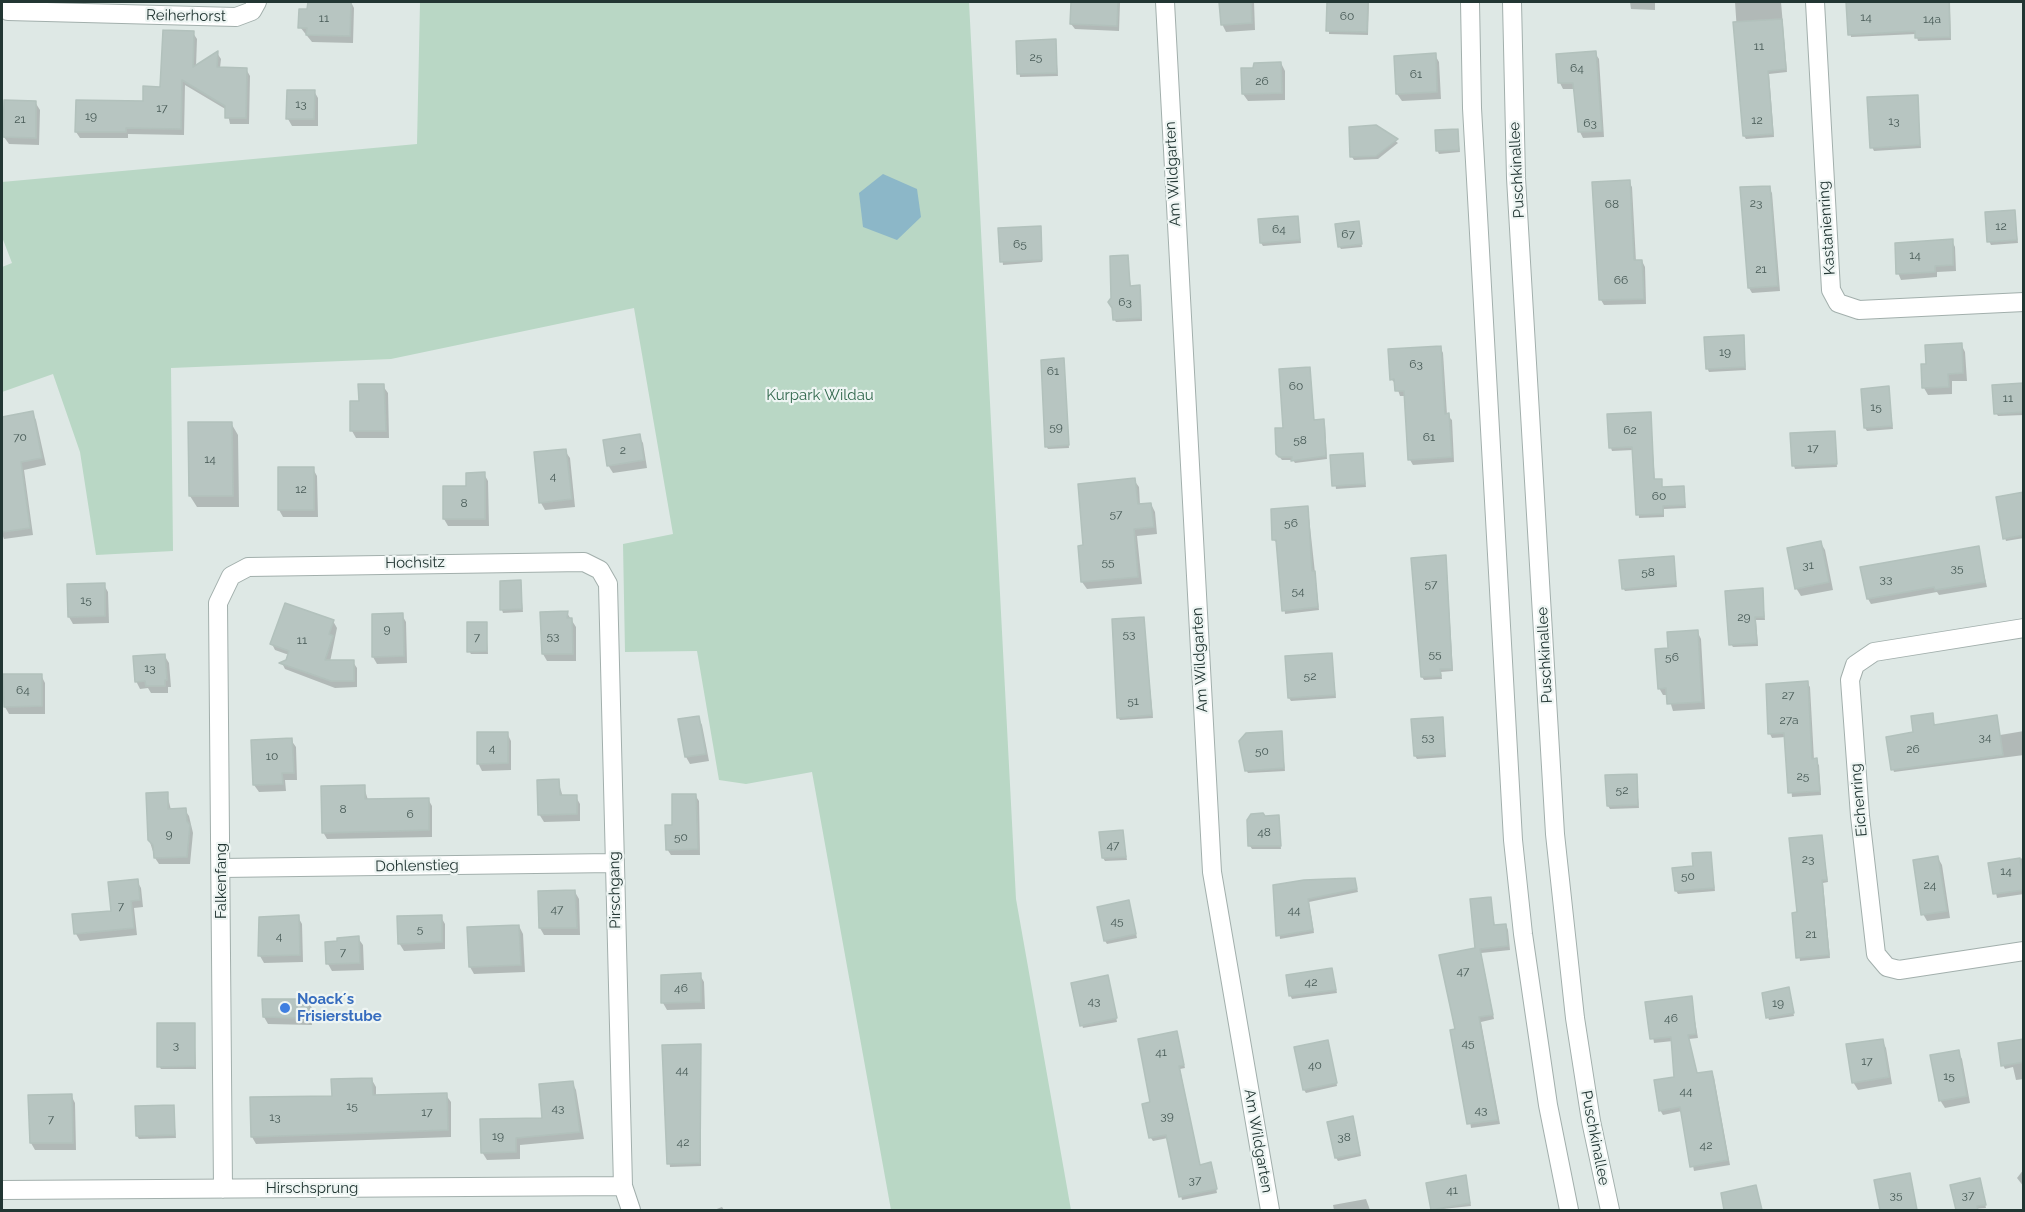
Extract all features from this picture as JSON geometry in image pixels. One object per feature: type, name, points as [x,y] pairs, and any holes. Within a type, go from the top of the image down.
[{"type":"street","name":"Reiherhorst","points":[[2,6],[8,11],[227,17],[247,15],[257,2]]},
{"type":"street","name":"Am Wildgarten","points":[[1165,2],[1212,872],[1270,1210]]},
{"type":"street","points":[[1470,2],[1472,99],[1513,840],[1523,934],[1548,1105],[1569,1210]]},
{"type":"street","name":"Puschkinallee","points":[[1512,2],[1513,97],[1557,861],[1577,1030],[1591,1121],[1610,1210]]},
{"type":"street","name":"Kastanienring","points":[[1815,2],[1831,290],[1838,303],[1859,310],[2024,302]]},
{"type":"street","name":"Hochsitz","points":[[231,576],[248,567],[433,562],[584,562],[600,570]]},
{"type":"street","name":"Pirschgang","points":[[600,570],[608,584],[611,636],[614,863],[623,1186],[631,1210]]},
{"type":"street","name":"Falkenfang","points":[[223,1189],[218,603],[231,576]]},
{"type":"street","name":"Eichenring","points":[[2024,628],[1874,652],[1860,660],[1850,676],[1860,816],[1876,954],[1887,967],[1899,970],[2024,951]]},
{"type":"street","name":"Dohlenstieg","points":[[221,868],[614,863]]},
{"type":"street","name":"Hirschsprung","points":[[2,1190],[623,1186]]},
{"type":"green space","name":"Kurpark Wildau","points":[[420,2],[969,2],[1016,899],[1071,1210],[891,1210],[812,772],[746,784],[719,780],[697,651],[625,652],[623,544],[673,534],[634,308],[391,359],[171,368],[173,551],[96,555],[80,452],[53,374],[2,392],[2,267],[12,263],[2,237],[2,182],[417,144]]},
{"type":"water","points":[[883,174],[917,189],[921,217],[897,240],[863,227],[859,193]]},
{"type":"building","points":[[308,2],[351,2],[350,36],[306,35],[307,28],[298,28],[299,9],[307,9]]},
{"type":"building","points":[[1071,2],[1118,2],[1117,26],[1070,24]]},
{"type":"building","points":[[1219,2],[1251,2],[1252,23],[1221,25]]},
{"type":"building","points":[[1327,2],[1368,2],[1367,32],[1326,31]]},
{"type":"building","points":[[1846,2],[1949,2],[1950,37],[1915,38],[1915,31],[1848,35]]},
{"type":"building","points":[[1782,19],[1786,69],[1768,71],[1773,134],[1743,136],[1733,22]]},
{"type":"building","points":[[163,30],[194,31],[193,67],[218,51],[217,67],[247,68],[246,118],[225,118],[225,106],[182,80],[181,129],[126,128],[126,132],[75,132],[76,100],[143,101],[143,86],[160,87]]},
{"type":"building","points":[[1056,39],[1057,73],[1017,74],[1016,41]]},
{"type":"building","points":[[1596,51],[1602,131],[1578,132],[1573,83],[1558,83],[1556,54]]},
{"type":"building","points":[[1436,53],[1437,92],[1396,94],[1394,56]]},
{"type":"building","points":[[1281,62],[1282,93],[1242,94],[1241,68],[1253,68],[1254,63]]},
{"type":"building","points":[[287,90],[315,90],[314,119],[286,119]]},
{"type":"building","points":[[1918,95],[1920,145],[1870,148],[1867,97]]},
{"type":"building","points":[[4,100],[36,101],[36,138],[3,137]]},
{"type":"building","points":[[1376,125],[1398,139],[1376,156],[1350,157],[1349,127]]},
{"type":"building","points":[[1458,129],[1459,150],[1436,151],[1435,130]]},
{"type":"building","points":[[1630,180],[1634,260],[1642,260],[1644,299],[1599,300],[1592,182]]},
{"type":"building","points":[[1770,186],[1778,286],[1748,288],[1740,187]]},
{"type":"building","points":[[2015,210],[2017,240],[1987,242],[1985,212]]},
{"type":"building","points":[[1298,216],[1300,240],[1260,243],[1258,219]]},
{"type":"building","points":[[1359,221],[1362,244],[1338,247],[1335,224]]},
{"type":"building","points":[[1041,226],[1042,260],[1000,262],[998,228]]},
{"type":"building","points":[[1953,239],[1953,265],[1935,266],[1935,272],[1896,274],[1895,243]]},
{"type":"building","points":[[1128,255],[1130,286],[1140,285],[1141,318],[1113,320],[1112,308],[1108,302],[1111,298],[1110,256]]},
{"type":"building","points":[[1744,335],[1745,367],[1706,369],[1704,337]]},
{"type":"building","points":[[1962,343],[1963,373],[1948,374],[1949,387],[1922,388],[1921,364],[1926,364],[1925,345]]},
{"type":"building","points":[[1441,346],[1445,414],[1449,413],[1452,457],[1408,460],[1404,391],[1395,391],[1394,379],[1390,380],[1388,349]]},
{"type":"building","points":[[1064,358],[1069,445],[1045,447],[1041,360]]},
{"type":"building","points":[[1310,367],[1314,420],[1324,419],[1326,456],[1291,461],[1292,457],[1279,457],[1276,454],[1275,428],[1283,428],[1279,369]]},
{"type":"building","points":[[2024,383],[2024,412],[1994,414],[1992,385]]},
{"type":"building","points":[[358,384],[384,384],[386,431],[350,431],[350,401],[359,401]]},
{"type":"building","points":[[1889,386],[1892,426],[1864,428],[1861,389]]},
{"type":"building","points":[[33,411],[42,458],[21,462],[30,528],[2,532],[2,417]]},
{"type":"building","points":[[1651,412],[1654,479],[1662,479],[1662,487],[1684,486],[1685,505],[1663,506],[1663,514],[1636,515],[1632,447],[1609,448],[1607,414]]},
{"type":"building","points":[[188,422],[232,422],[233,496],[189,496]]},
{"type":"building","points":[[1835,431],[1837,464],[1792,466],[1790,433]]},
{"type":"building","points":[[640,434],[644,460],[607,466],[603,440]]},
{"type":"building","points":[[566,449],[572,499],[539,503],[534,452]]},
{"type":"building","points":[[1363,453],[1365,484],[1332,486],[1330,455]]},
{"type":"building","points":[[278,467],[314,467],[314,510],[278,510]]},
{"type":"building","points":[[485,472],[485,519],[443,519],[443,486],[466,486],[466,473]]},
{"type":"building","points":[[1135,478],[1138,504],[1151,503],[1154,527],[1134,529],[1138,577],[1081,582],[1078,546],[1083,545],[1078,484]]},
{"type":"building","points":[[2024,492],[2024,535],[2003,539],[1996,497]]},
{"type":"building","points":[[1308,506],[1312,571],[1315,571],[1318,607],[1282,611],[1276,540],[1272,540],[1271,509]]},
{"type":"building","points":[[1821,541],[1829,582],[1795,589],[1787,548]]},
{"type":"building","points":[[1979,546],[1985,582],[1935,590],[1934,587],[1867,599],[1860,567]]},
{"type":"building","points":[[1446,555],[1452,669],[1440,669],[1441,676],[1421,677],[1411,558]]},
{"type":"building","points":[[1674,556],[1676,584],[1622,589],[1619,560]]},
{"type":"building","points":[[521,580],[522,609],[500,610],[500,581]]},
{"type":"building","points":[[105,583],[105,616],[68,617],[67,584]]},
{"type":"building","points":[[1763,588],[1764,617],[1755,617],[1757,643],[1729,645],[1725,591]]},
{"type":"building","points":[[285,603],[334,620],[329,634],[333,636],[325,660],[354,660],[354,681],[331,681],[279,663],[286,660],[289,651],[270,644]]},
{"type":"building","points":[[568,611],[567,618],[572,618],[573,654],[542,654],[540,612]]},
{"type":"building","points":[[403,613],[404,656],[372,657],[372,614]]},
{"type":"building","points":[[1144,617],[1152,715],[1117,718],[1112,619]]},
{"type":"building","points":[[467,622],[487,622],[487,651],[467,652]]},
{"type":"building","points":[[1698,630],[1702,702],[1667,704],[1666,688],[1658,689],[1655,649],[1668,648],[1667,632]]},
{"type":"building","points":[[1332,653],[1335,695],[1288,698],[1285,656]]},
{"type":"building","points":[[165,654],[167,680],[165,680],[165,686],[146,686],[145,681],[135,682],[133,656]]},
{"type":"building","points":[[3,674],[42,674],[42,706],[4,707]]},
{"type":"building","points":[[1808,681],[1812,759],[1817,758],[1820,791],[1788,793],[1784,733],[1768,734],[1766,684]]},
{"type":"building","points":[[1933,713],[1934,725],[1997,715],[2003,755],[1891,770],[1886,737],[1913,732],[1911,716]]},
{"type":"building","points":[[699,716],[706,754],[685,757],[678,719]]},
{"type":"building","points":[[1443,717],[1445,754],[1414,756],[1411,719]]},
{"type":"building","points":[[1282,731],[1284,768],[1245,771],[1239,741],[1246,733]]},
{"type":"building","points":[[477,732],[508,732],[508,763],[477,764]]},
{"type":"building","points":[[292,738],[294,773],[282,773],[283,784],[253,785],[251,740]]},
{"type":"building","points":[[1637,774],[1638,805],[1607,806],[1605,775]]},
{"type":"building","points":[[559,779],[560,795],[577,795],[577,814],[538,815],[537,780]]},
{"type":"building","points":[[365,785],[365,799],[429,798],[429,830],[322,833],[321,786]]},
{"type":"building","points":[[168,792],[168,809],[186,808],[187,821],[190,825],[187,857],[154,858],[153,845],[148,840],[146,793]]},
{"type":"building","points":[[672,794],[696,794],[698,849],[666,850],[665,825],[672,825]]},
{"type":"building","points":[[1263,813],[1265,816],[1279,815],[1281,846],[1248,846],[1247,820],[1251,814]]},
{"type":"building","points":[[1123,830],[1126,857],[1102,858],[1099,832]]},
{"type":"building","points":[[1822,835],[1827,880],[1822,880],[1829,955],[1796,958],[1792,913],[1797,912],[1789,838]]},
{"type":"building","points":[[1711,852],[1714,888],[1675,891],[1672,868],[1693,866],[1692,853]]},
{"type":"building","points":[[1938,856],[1947,911],[1921,915],[1913,860]]},
{"type":"building","points":[[2020,858],[2024,890],[1993,894],[1988,863]]},
{"type":"building","points":[[1355,878],[1357,889],[1308,899],[1313,930],[1276,936],[1273,885],[1304,880]]},
{"type":"building","points":[[138,879],[140,900],[131,901],[134,928],[74,934],[72,914],[111,911],[108,882]]},
{"type":"building","points":[[575,890],[577,928],[539,928],[538,891]]},
{"type":"building","points":[[1491,897],[1494,925],[1506,924],[1508,946],[1480,949],[1493,1015],[1479,1017],[1498,1120],[1467,1124],[1450,1030],[1455,1029],[1439,955],[1475,948],[1470,899]]},
{"type":"building","points":[[1129,900],[1136,934],[1104,941],[1097,907]]},
{"type":"building","points":[[299,915],[300,955],[258,956],[259,917]]},
{"type":"building","points":[[442,915],[442,942],[398,944],[397,916]]},
{"type":"building","points":[[519,925],[521,965],[469,967],[467,927]]},
{"type":"building","points":[[359,936],[360,963],[326,964],[325,942],[337,941],[337,938]]},
{"type":"building","points":[[1332,968],[1336,990],[1289,996],[1286,975]]},
{"type":"building","points":[[701,973],[701,1002],[661,1003],[661,975]]},
{"type":"building","points":[[1108,975],[1117,1018],[1080,1026],[1071,983]]},
{"type":"building","points":[[1789,987],[1794,1013],[1766,1018],[1762,993]]},
{"type":"building","points":[[1692,996],[1696,1034],[1688,1035],[1697,1073],[1712,1071],[1728,1160],[1690,1167],[1680,1107],[1659,1111],[1654,1080],[1674,1077],[1671,1037],[1650,1039],[1645,1002]]},
{"type":"building","name":"Noack´s Frisierstube","points":[[262,999],[308,999],[308,1018],[263,1017]]},
{"type":"building","points":[[157,1023],[195,1023],[195,1066],[157,1067]]},
{"type":"building","points":[[1177,1031],[1184,1065],[1179,1066],[1200,1165],[1211,1162],[1217,1189],[1179,1197],[1166,1135],[1149,1138],[1142,1104],[1150,1102],[1138,1039]]},
{"type":"building","points":[[1883,1039],[1889,1077],[1852,1083],[1846,1044]]},
{"type":"building","points":[[2024,1039],[2024,1062],[2001,1066],[1998,1043]]},
{"type":"building","points":[[1328,1040],[1337,1083],[1303,1090],[1294,1047]]},
{"type":"building","points":[[701,1044],[700,1163],[667,1164],[662,1045]]},
{"type":"building","points":[[1959,1050],[1967,1096],[1939,1101],[1930,1055]]},
{"type":"building","points":[[372,1078],[373,1095],[447,1093],[448,1130],[251,1137],[250,1097],[332,1096],[331,1079]]},
{"type":"building","points":[[573,1081],[580,1132],[516,1138],[516,1152],[481,1153],[480,1119],[542,1118],[539,1084]]},
{"type":"building","points":[[72,1094],[73,1143],[30,1143],[28,1095]]},
{"type":"building","points":[[174,1105],[175,1135],[136,1136],[135,1106]]},
{"type":"building","points":[[1353,1116],[1360,1153],[1335,1158],[1327,1122]]},
{"type":"building","points":[[1910,1173],[1917,1210],[1880,1210],[1874,1180]]},
{"type":"building","points":[[1466,1175],[1470,1203],[1431,1210],[1426,1183]]},
{"type":"building","points":[[1980,1178],[1986,1205],[1977,1206],[1978,1210],[1956,1210],[1950,1185]]},
{"type":"building","points":[[1756,1185],[1762,1210],[1724,1210],[1721,1193]]},
{"type":"place","name":"Noack´s Frisierstube","points":[[285,1008]]}]
